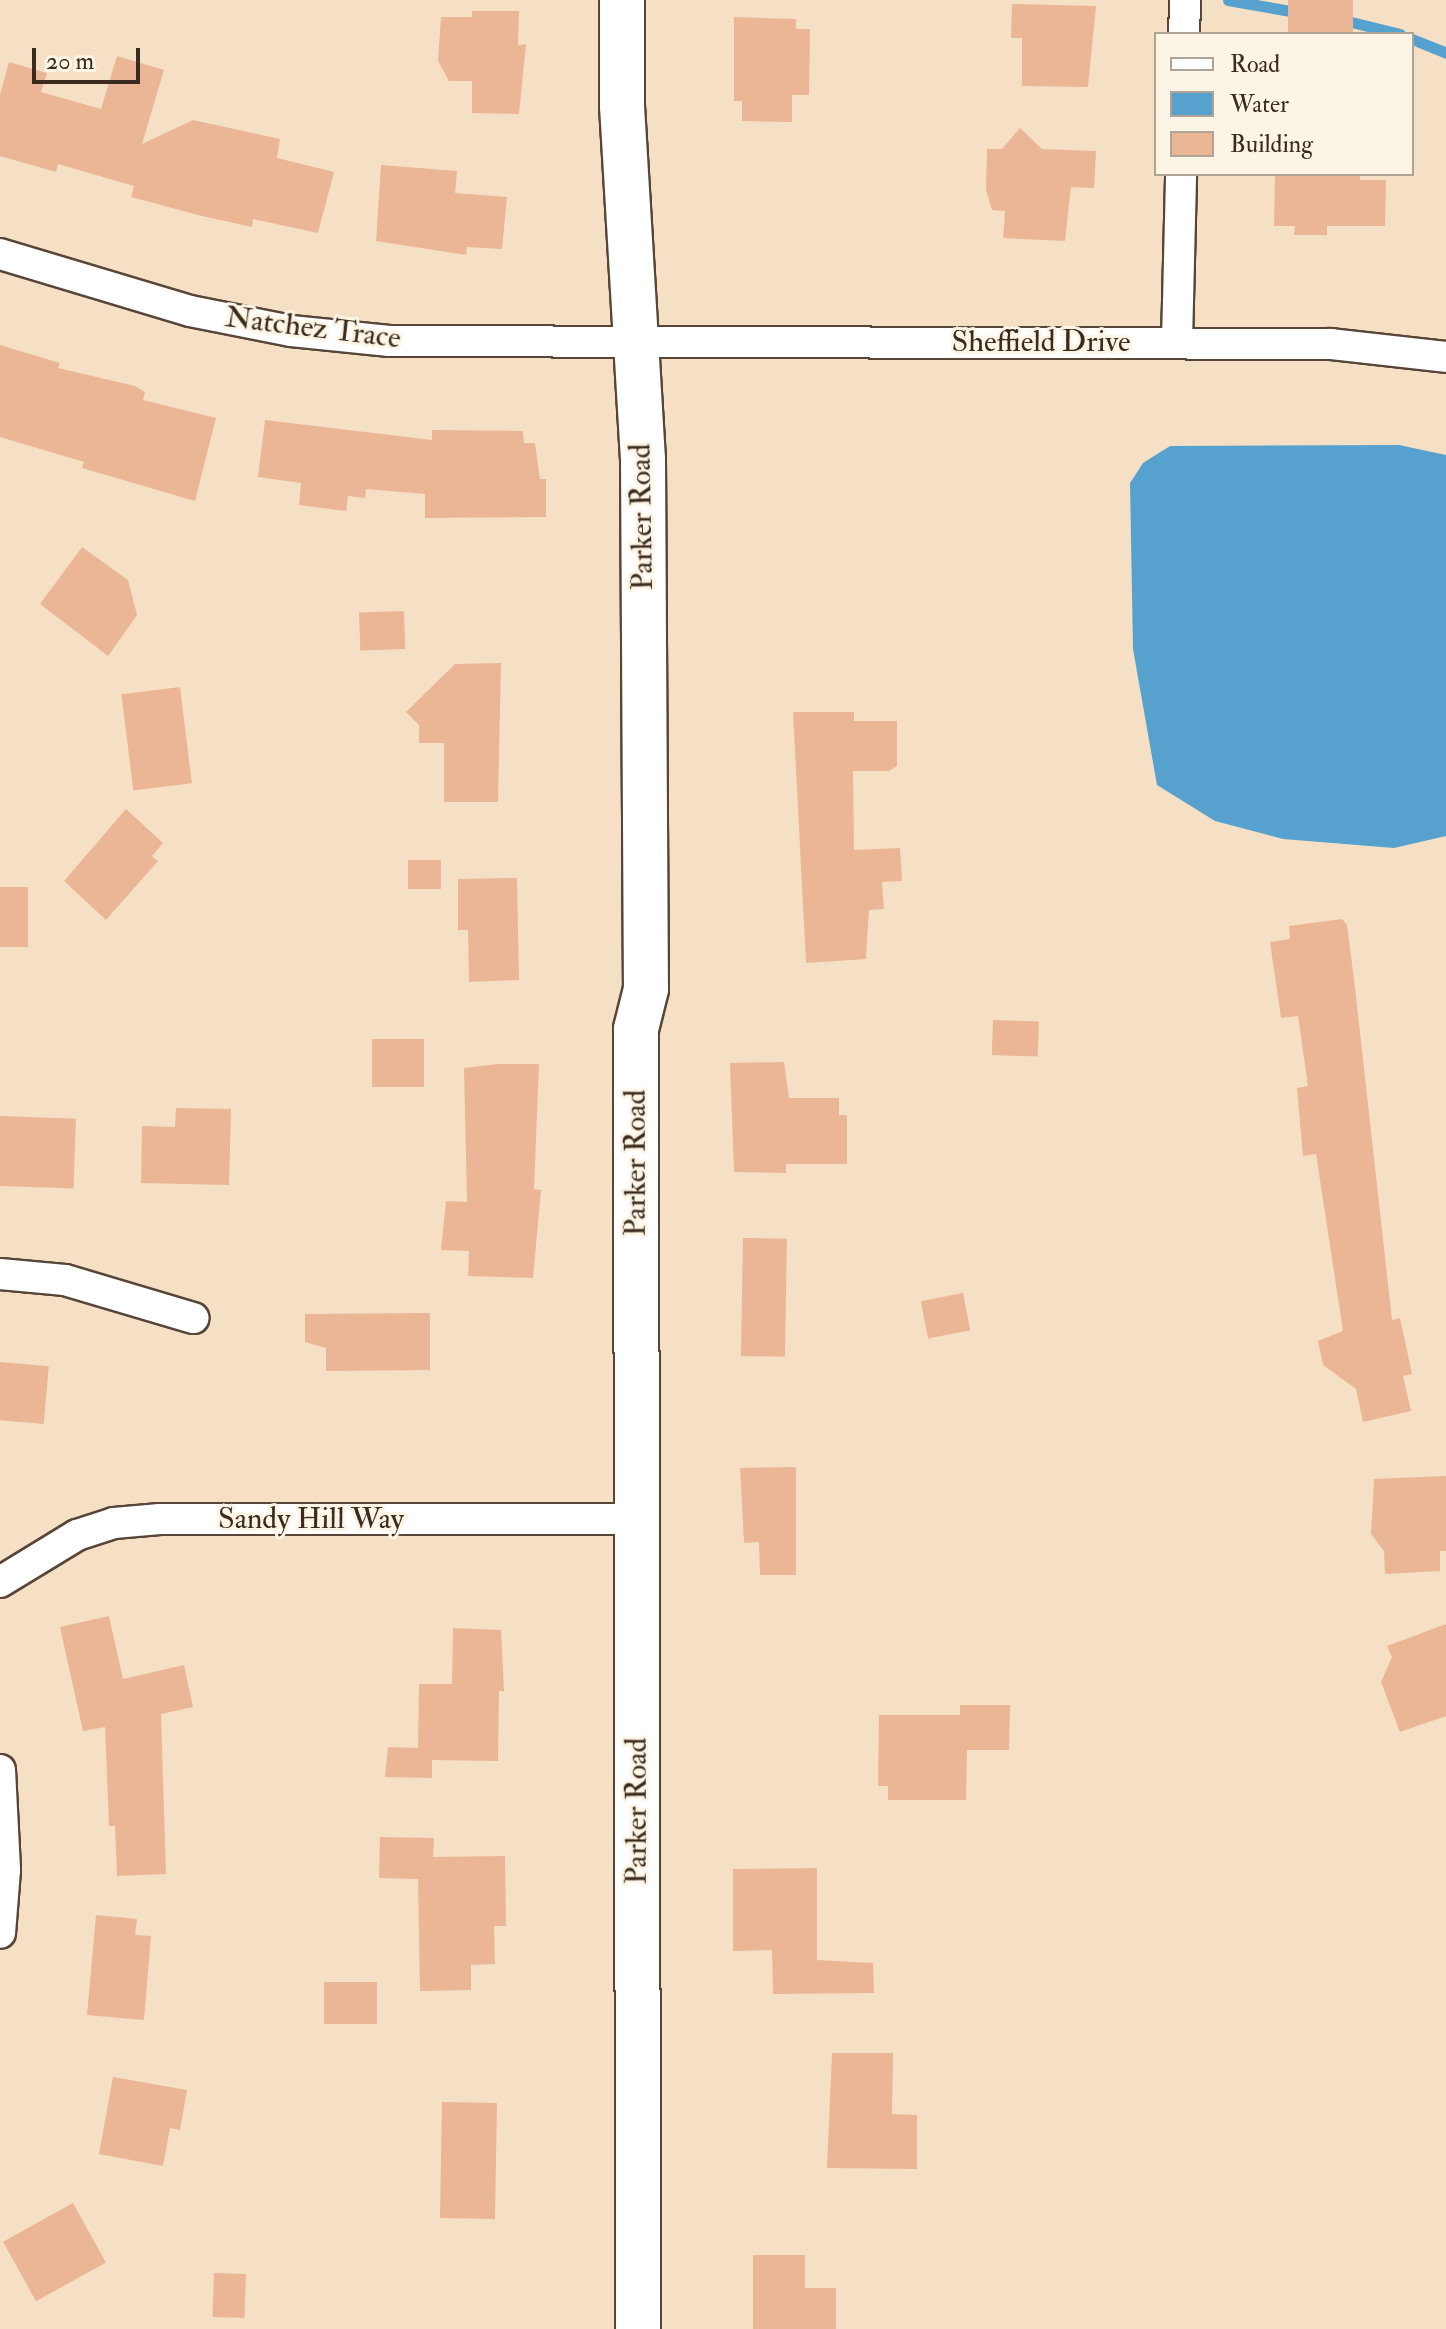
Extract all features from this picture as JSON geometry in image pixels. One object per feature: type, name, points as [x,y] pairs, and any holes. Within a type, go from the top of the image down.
[{"type":"street","name":"Parker Road","points":[[622,0],[635,342],[643,460],[646,973],[636,1029],[638,2329]]},
{"type":"street","points":[[1184,32],[1185,0]]},
{"type":"street","points":[[1177,342],[1181,176]]},
{"type":"street","name":"Natchez Trace","points":[[0,254],[190,311],[291,331],[389,341],[635,342]]},
{"type":"street","name":"Sheffield Drive","points":[[635,342],[1331,344],[1446,357]]},
{"type":"street","points":[[0,1274],[65,1280],[193,1318]]},
{"type":"street","name":"Sandy Hill Way","points":[[0,1582],[77,1535],[114,1523],[160,1519],[636,1519]]},
{"type":"street","points":[[0,1770],[5,1870],[0,1933]]},
{"type":"water","points":[[1399,445],[1446,455],[1446,836],[1394,848],[1283,839],[1215,821],[1157,785],[1133,649],[1130,483],[1143,463],[1170,446]]},
{"type":"building","points":[[1288,0],[1353,0],[1353,32],[1288,32]]},
{"type":"building","points":[[1012,4],[1096,6],[1088,87],[1022,86],[1022,38],[1011,38]]},
{"type":"building","points":[[472,11],[519,11],[518,45],[526,44],[519,114],[472,113],[472,81],[449,81],[438,61],[441,17],[472,17]]},
{"type":"building","points":[[734,17],[796,19],[796,29],[810,29],[809,95],[792,95],[792,122],[742,121],[742,101],[734,101]]},
{"type":"building","points":[[117,56],[164,70],[142,144],[193,120],[280,139],[277,158],[334,172],[318,233],[253,219],[252,227],[202,216],[131,197],[134,186],[58,164],[56,172],[0,156],[0,95],[9,62],[47,73],[41,92],[101,109]]},
{"type":"building","points":[[1020,128],[1042,149],[1096,151],[1094,188],[1071,187],[1065,241],[1003,238],[1005,211],[992,210],[986,190],[987,149],[1002,149]]},
{"type":"building","points":[[381,165],[457,171],[455,193],[507,197],[502,249],[467,247],[466,255],[376,241]]},
{"type":"building","points":[[1275,176],[1360,176],[1360,180],[1386,180],[1385,226],[1327,226],[1327,235],[1294,235],[1295,226],[1274,226]]},
{"type":"building","points":[[0,345],[60,363],[58,368],[135,386],[145,392],[143,400],[216,418],[195,501],[82,468],[84,462],[0,437]]},
{"type":"building","points":[[265,420],[432,440],[432,430],[523,431],[524,443],[535,443],[540,479],[546,479],[546,517],[425,518],[425,494],[366,489],[365,498],[348,496],[346,511],[299,505],[301,483],[258,477]]},
{"type":"building","points":[[82,547],[128,580],[137,615],[108,656],[40,604]]},
{"type":"building","points":[[404,611],[405,649],[360,651],[359,613]]},
{"type":"building","points":[[501,663],[498,802],[444,802],[444,743],[419,743],[419,725],[406,712],[455,664]]},
{"type":"building","points":[[180,687],[192,783],[133,790],[121,694]]},
{"type":"building","points":[[793,712],[854,712],[854,721],[897,721],[897,766],[889,771],[853,771],[854,850],[900,848],[902,881],[882,882],[884,909],[869,910],[866,959],[806,963]]},
{"type":"building","points":[[126,809],[163,843],[152,856],[158,861],[106,920],[64,881]]},
{"type":"building","points":[[408,860],[441,860],[441,889],[408,889]]},
{"type":"building","points":[[517,878],[519,980],[469,982],[468,930],[458,930],[458,879]]},
{"type":"building","points":[[0,887],[28,887],[28,947],[0,947]]},
{"type":"building","points":[[1342,919],[1347,925],[1354,979],[1392,1320],[1400,1318],[1412,1374],[1403,1376],[1411,1411],[1363,1422],[1356,1389],[1323,1365],[1318,1341],[1343,1331],[1316,1154],[1303,1156],[1297,1088],[1308,1086],[1298,1016],[1281,1018],[1270,942],[1290,939],[1289,926]]},
{"type":"building","points":[[993,1020],[1039,1022],[1038,1057],[992,1055]]},
{"type":"building","points":[[372,1039],[424,1039],[424,1087],[372,1087]]},
{"type":"building","points":[[784,1062],[789,1098],[839,1098],[839,1115],[847,1115],[847,1164],[786,1164],[786,1173],[734,1172],[730,1063]]},
{"type":"building","points":[[539,1064],[534,1189],[541,1190],[533,1278],[468,1276],[469,1251],[441,1250],[446,1201],[467,1202],[464,1068]]},
{"type":"building","points":[[176,1108],[231,1109],[229,1185],[141,1183],[142,1126],[175,1127]]},
{"type":"building","points":[[0,1116],[76,1119],[74,1189],[0,1186]]},
{"type":"building","points":[[743,1238],[787,1239],[785,1357],[741,1356]]},
{"type":"building","points":[[963,1293],[970,1330],[928,1339],[921,1301]]},
{"type":"building","points":[[430,1313],[430,1370],[326,1371],[326,1348],[305,1342],[305,1314]]},
{"type":"building","points":[[0,1362],[49,1366],[44,1424],[0,1420]]},
{"type":"building","points":[[796,1467],[796,1575],[760,1575],[759,1542],[744,1543],[740,1468]]},
{"type":"building","points":[[1446,1476],[1446,1551],[1440,1551],[1440,1571],[1385,1574],[1384,1551],[1371,1534],[1374,1479]]},
{"type":"building","points":[[109,1616],[123,1679],[184,1665],[193,1707],[161,1714],[166,1874],[117,1876],[115,1826],[109,1826],[105,1727],[83,1731],[60,1627]]},
{"type":"building","points":[[1446,1624],[1446,1716],[1400,1732],[1381,1682],[1392,1657],[1387,1646]]},
{"type":"building","points":[[453,1628],[501,1630],[504,1691],[499,1691],[498,1761],[432,1760],[432,1778],[385,1777],[388,1747],[418,1748],[419,1684],[452,1684]]},
{"type":"building","points":[[960,1705],[1010,1705],[1009,1750],[967,1750],[966,1800],[888,1800],[888,1786],[878,1786],[879,1715],[960,1715]]},
{"type":"building","points":[[380,1837],[434,1838],[433,1857],[505,1856],[506,1926],[494,1926],[495,1964],[471,1965],[471,1990],[420,1991],[418,1879],[379,1878]]},
{"type":"building","points":[[817,1868],[817,1960],[873,1963],[874,1993],[773,1994],[772,1950],[733,1951],[733,1869]]},
{"type":"building","points":[[96,1915],[137,1919],[135,1935],[151,1936],[144,2020],[87,2015]]},
{"type":"building","points":[[324,1982],[377,1982],[377,2024],[324,2024]]},
{"type":"building","points":[[832,2053],[893,2053],[892,2114],[917,2115],[917,2169],[827,2168]]},
{"type":"building","points":[[113,2077],[187,2090],[180,2130],[170,2128],[163,2166],[99,2154]]},
{"type":"building","points":[[442,2102],[497,2103],[495,2219],[440,2218]]},
{"type":"building","points":[[73,2203],[106,2262],[36,2301],[3,2242]]},
{"type":"building","points":[[753,2255],[805,2255],[805,2288],[836,2288],[836,2329],[753,2329]]},
{"type":"building","points":[[214,2273],[246,2274],[244,2318],[212,2317]]},
{"type":"waterway","points":[[1228,0],[1302,13]]},
{"type":"waterway","points":[[1339,19],[1392,32]]},
{"type":"waterway","points":[[1414,40],[1446,53]]}]
